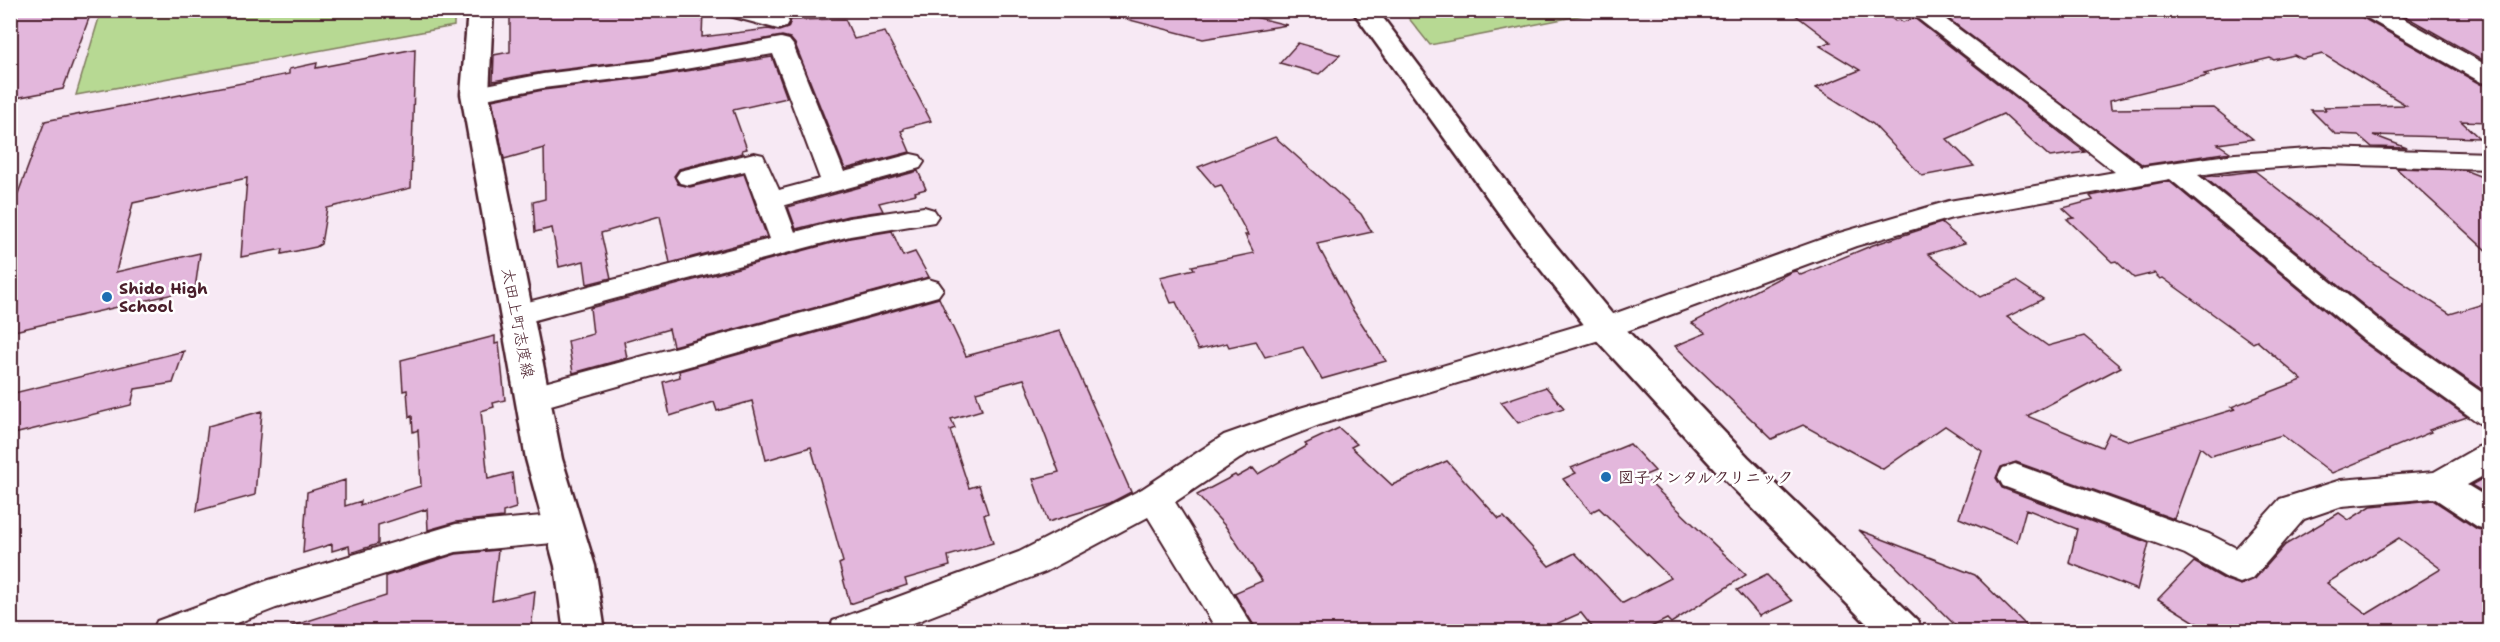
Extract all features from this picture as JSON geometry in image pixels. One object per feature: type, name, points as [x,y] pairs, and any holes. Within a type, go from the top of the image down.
[{"type":"main road","name":"太田上町志度線","points":[[481,10],[475,94],[544,459],[575,566],[585,632]]},
{"type":"main road","points":[[1364,10],[1534,241],[1605,328],[1735,467],[1902,632]]},
{"type":"street","points":[[734,10],[778,22]]},
{"type":"street","points":[[1918,10],[2091,139],[2136,176]]},
{"type":"street","points":[[2370,10],[2490,76]]},
{"type":"street","points":[[475,94],[543,81],[650,68],[781,45],[835,183]]},
{"type":"street","points":[[846,632],[1032,562],[1154,498],[1236,444],[1289,424],[1605,328],[1846,240],[1949,210],[2136,176],[2235,162],[2325,156],[2490,161]]},
{"type":"street","points":[[689,177],[754,161],[786,244]]},
{"type":"street","points":[[770,201],[911,162]]},
{"type":"street","points":[[2176,171],[2375,333],[2490,415]]},
{"type":"street","points":[[516,315],[849,227],[924,216]]},
{"type":"street","points":[[532,398],[928,289]]},
{"type":"street","points":[[2015,477],[2197,544],[2240,568],[2292,508],[2341,493],[2440,484],[2490,456]]},
{"type":"street","points":[[2440,484],[2490,517]]},
{"type":"street","points":[[1154,498],[1238,632]]},
{"type":"street","points":[[170,632],[269,595],[456,538],[564,528]]},
{"type":"green space","points":[[454,10],[454,26],[76,95],[101,11]]},
{"type":"green space","points":[[1403,11],[1604,11],[1430,45]]},
{"type":"building","points":[[37,10],[92,10],[63,89],[10,99],[10,15]]},
{"type":"building","points":[[539,10],[703,10],[702,37],[768,29],[779,31],[788,28],[791,20],[845,19],[854,39],[885,32],[931,121],[904,128],[901,131],[910,152],[845,169],[795,44],[790,38],[782,36],[650,59],[543,72],[493,81],[494,55],[510,52],[510,17]]},
{"type":"building","points":[[1127,10],[1226,10],[1287,25],[1203,39],[1126,19]]},
{"type":"building","points":[[1789,10],[1881,10],[1895,21],[1903,22],[1914,18],[2085,152],[2050,157],[2003,114],[1947,139],[1974,166],[1922,176],[1873,124],[1816,88],[1860,70],[1820,46],[1831,42]]},
{"type":"building","points":[[1969,10],[2016,10],[2029,17],[2114,10],[2357,10],[2361,17],[2480,84],[2490,86],[2490,122],[2461,121],[2479,138],[2373,135],[2407,148],[2372,147],[2358,135],[2335,134],[2311,110],[2326,110],[2324,107],[2406,105],[2323,54],[2302,59],[2294,55],[2274,60],[2270,58],[2204,74],[2208,76],[2110,100],[2111,109],[2214,108],[2253,139],[2218,144],[2230,152],[2143,165],[1938,11],[1950,17]]},
{"type":"building","points":[[2394,10],[2490,10],[2490,64]]},
{"type":"building","points":[[1298,43],[1340,55],[1319,74],[1280,63]]},
{"type":"building","points":[[415,49],[411,188],[327,208],[321,244],[316,247],[282,254],[283,249],[241,257],[247,178],[133,203],[116,272],[200,253],[195,289],[10,332],[10,215],[45,121],[289,74],[289,69],[317,63],[316,68]]},
{"type":"building","points":[[772,57],[787,98],[733,110],[747,149],[742,150],[743,153],[679,169],[674,176],[678,184],[690,187],[744,174],[767,237],[670,263],[660,216],[601,233],[611,278],[587,284],[584,261],[559,267],[552,228],[535,232],[533,202],[545,199],[544,148],[504,159],[492,100],[543,90],[650,77]]},
{"type":"building","points":[[1275,137],[1361,214],[1372,232],[1317,244],[1351,307],[1386,361],[1322,379],[1303,347],[1265,357],[1256,341],[1229,347],[1227,343],[1198,350],[1176,302],[1171,303],[1160,277],[1194,269],[1192,266],[1254,253],[1245,235],[1248,235],[1221,185],[1215,187],[1198,167]]},
{"type":"building","points":[[2396,168],[2464,170],[2490,180],[2490,254]]},
{"type":"building","points":[[918,171],[926,189],[915,192],[916,194],[879,203],[883,211],[848,216],[796,229],[788,207]]},
{"type":"building","points":[[2255,171],[2374,264],[2450,314],[2490,302],[2490,395],[2387,324],[2204,177]]},
{"type":"building","points":[[2169,181],[2363,342],[2467,417],[2429,430],[2431,432],[2332,473],[2282,435],[2211,456],[2200,447],[2174,519],[2016,462],[2001,467],[1996,478],[2002,488],[2149,543],[2137,590],[2069,563],[2077,529],[2026,509],[2017,542],[1959,518],[1982,451],[1945,426],[1883,469],[1803,425],[1772,439],[1675,346],[1706,333],[1692,323],[1791,272],[1796,271],[1801,275],[1873,245],[1941,223],[1965,243],[1928,254],[1980,297],[2016,281],[2043,299],[2007,317],[2048,346],[2084,336],[2121,367],[2027,416],[2102,447],[2109,433],[2130,441],[2235,409],[2231,407],[2302,380],[2257,341],[2253,343],[2163,278],[2160,279],[2154,273],[2134,278],[2116,261],[2112,262],[2067,219],[2074,218],[2063,208],[2093,200],[2090,196]]},
{"type":"building","points":[[892,231],[903,256],[915,252],[929,277],[673,346],[669,329],[624,342],[627,358],[573,373],[568,341],[593,334],[590,308],[850,238]]},
{"type":"building","points":[[939,298],[966,356],[1060,331],[1131,492],[1110,503],[1048,522],[1033,479],[1059,472],[1024,379],[976,392],[982,410],[951,419],[955,428],[950,430],[969,488],[979,485],[988,513],[984,515],[993,543],[948,556],[950,566],[905,579],[907,585],[850,604],[839,564],[843,562],[811,447],[766,460],[752,401],[717,411],[714,402],[670,416],[663,382],[680,377],[679,371]]},
{"type":"building","points":[[495,336],[495,344],[499,343],[505,400],[493,403],[494,407],[481,411],[488,479],[512,473],[516,508],[503,512],[503,517],[456,522],[428,530],[427,509],[378,525],[378,544],[350,553],[349,546],[332,551],[332,544],[303,553],[307,492],[345,480],[345,506],[361,501],[360,505],[421,486],[418,430],[413,432],[412,416],[409,417],[407,390],[403,391],[401,360]]},
{"type":"building","points":[[184,351],[173,383],[135,389],[131,405],[10,435],[10,394]]},
{"type":"building","points":[[1546,387],[1564,408],[1518,423],[1501,402]]},
{"type":"building","points":[[262,411],[255,495],[197,511],[208,426]]},
{"type":"building","points":[[1339,428],[1357,444],[1351,447],[1392,485],[1447,461],[1499,519],[1504,517],[1549,566],[1575,553],[1623,603],[1671,578],[1599,508],[1591,512],[1563,479],[1576,473],[1571,468],[1630,444],[1655,471],[1643,476],[1746,575],[1671,623],[1667,619],[1641,632],[1596,632],[1581,613],[1538,632],[1258,632],[1234,593],[1262,581],[1226,527],[1197,495],[1253,468],[1258,474],[1307,446],[1305,444]]},
{"type":"building","points":[[2490,476],[2490,496],[2471,485]]},
{"type":"building","points":[[2433,500],[2477,529],[2490,532],[2490,622],[2475,632],[2211,632],[2158,599],[2194,562],[2226,580],[2241,585],[2255,579],[2285,545],[2339,513],[2349,520],[2371,506]],"holes":[[[2399,538],[2441,569],[2367,614],[2327,583]]]},
{"type":"building","points":[[1859,530],[1975,575],[2033,632],[1962,632]]},
{"type":"building","points":[[498,550],[492,601],[535,591],[531,632],[293,632],[292,626],[386,596],[386,576],[456,554]]},
{"type":"building","points":[[1767,575],[1792,601],[1760,616],[1737,590]]},
{"type":"place","name":"Shido High School","points":[[107,297]]},
{"type":"place","name":"図子メンタルクリニック","points":[[1606,477]]}]
